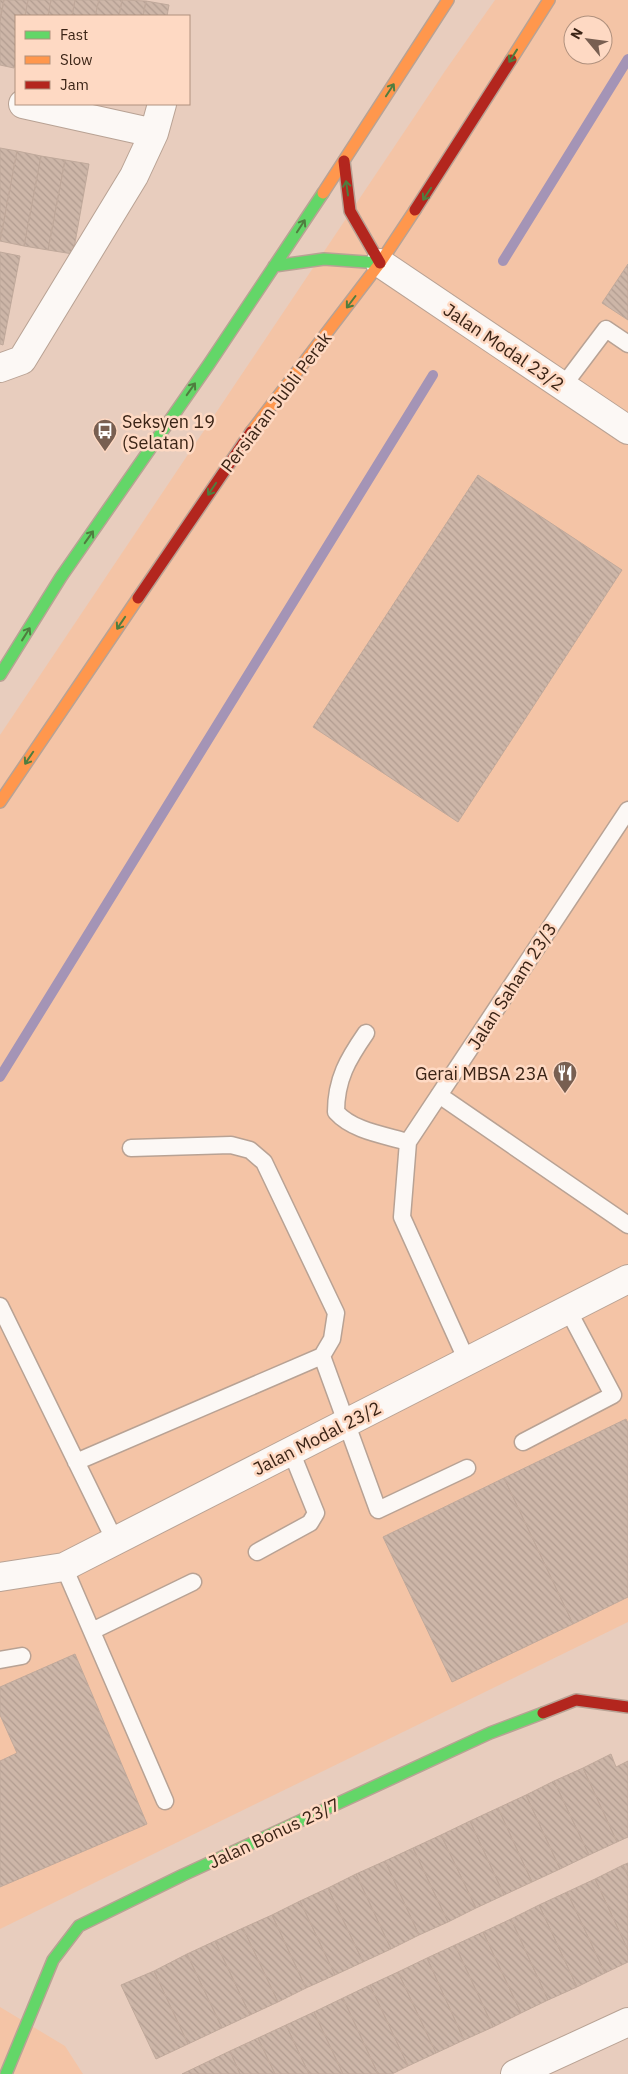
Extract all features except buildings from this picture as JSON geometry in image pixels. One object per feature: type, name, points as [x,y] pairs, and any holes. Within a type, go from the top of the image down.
[{"type":"main road","points":[[0,675],[61,577],[209,364],[448,0]]},
{"type":"main road","name":"Persiaran Jubli Perak","points":[[0,802],[245,440],[380,263],[436,179],[549,0]]},
{"type":"main road","points":[[531,26],[562,0]]},
{"type":"main road","points":[[344,161],[350,211],[380,263]]},
{"type":"main road","points":[[274,266],[324,259],[380,263]]},
{"type":"main road","name":"Jalan Bonus 23/7","points":[[6,2074],[53,1960],[79,1926],[183,1875],[490,1733],[576,1700],[628,1707]]},
{"type":"street","points":[[0,99],[15,102]]},
{"type":"street","points":[[27,105],[154,134]]},
{"type":"street","points":[[0,368],[22,360],[134,176],[154,134],[162,105]]},
{"type":"street","name":"Jalan Modal 23/2","points":[[380,263],[628,430]]},
{"type":"street","name":"Jalan Modal 23/2","points":[[0,1576],[64,1567],[628,1279]]},
{"type":"street","points":[[515,2074],[628,2022]]},
{"type":"lane","points":[[563,386],[606,329],[628,344]]},
{"type":"lane","name":"Jalan Saham 23/3","points":[[467,1361],[402,1217],[408,1142],[628,810]]},
{"type":"lane","points":[[366,1033],[338,1084],[336,1112],[343,1119],[356,1126],[408,1142]]},
{"type":"lane","points":[[439,1096],[628,1225]]},
{"type":"lane","points":[[76,1462],[322,1356],[332,1339],[336,1313],[264,1162],[250,1150],[230,1145],[131,1148]]},
{"type":"lane","points":[[0,1306],[115,1541]]},
{"type":"lane","points":[[523,1442],[612,1395],[568,1310]]},
{"type":"lane","points":[[322,1356],[378,1510],[467,1468]]},
{"type":"lane","points":[[257,1552],[310,1523],[316,1512],[291,1451]]},
{"type":"lane","points":[[64,1567],[166,1801]]},
{"type":"lane","points":[[92,1631],[193,1582]]},
{"type":"lane","points":[[0,1660],[22,1656]]},
{"type":"shaded area","points":[[495,0],[628,0],[628,1622],[0,1929],[0,735],[445,71]]},
{"type":"shaded area","points":[[0,2007],[65,2046],[83,2074],[0,2074]]},
{"type":"waterway","points":[[503,261],[628,59]]},
{"type":"waterway","points":[[0,1077],[433,375]]},
{"type":"traffic: fast","points":[[0,675],[61,577],[209,364],[323,193]]},
{"type":"traffic: fast","points":[[274,266],[324,259],[380,263]]},
{"type":"traffic: fast","points":[[6,2074],[53,1960],[79,1926],[183,1875],[490,1733],[543,1713]]},
{"type":"traffic: slow","points":[[323,193],[448,0]]},
{"type":"traffic: slow","points":[[511,60],[549,0]]},
{"type":"traffic: slow","points":[[251,432],[380,263],[415,210]]},
{"type":"traffic: slow","points":[[0,802],[138,598]]},
{"type":"traffic: jam","points":[[415,210],[511,60]]},
{"type":"traffic: jam","points":[[344,161],[350,211],[380,263]]},
{"type":"traffic: jam","points":[[138,598],[251,432]]},
{"type":"traffic: jam","points":[[543,1713],[576,1700],[628,1707]]},
{"type":"place","name":"Seksyen 19 (Selatan)","points":[[105,452]]},
{"type":"place","name":"Gerai MBSA 23A","points":[[565,1094]]}]
